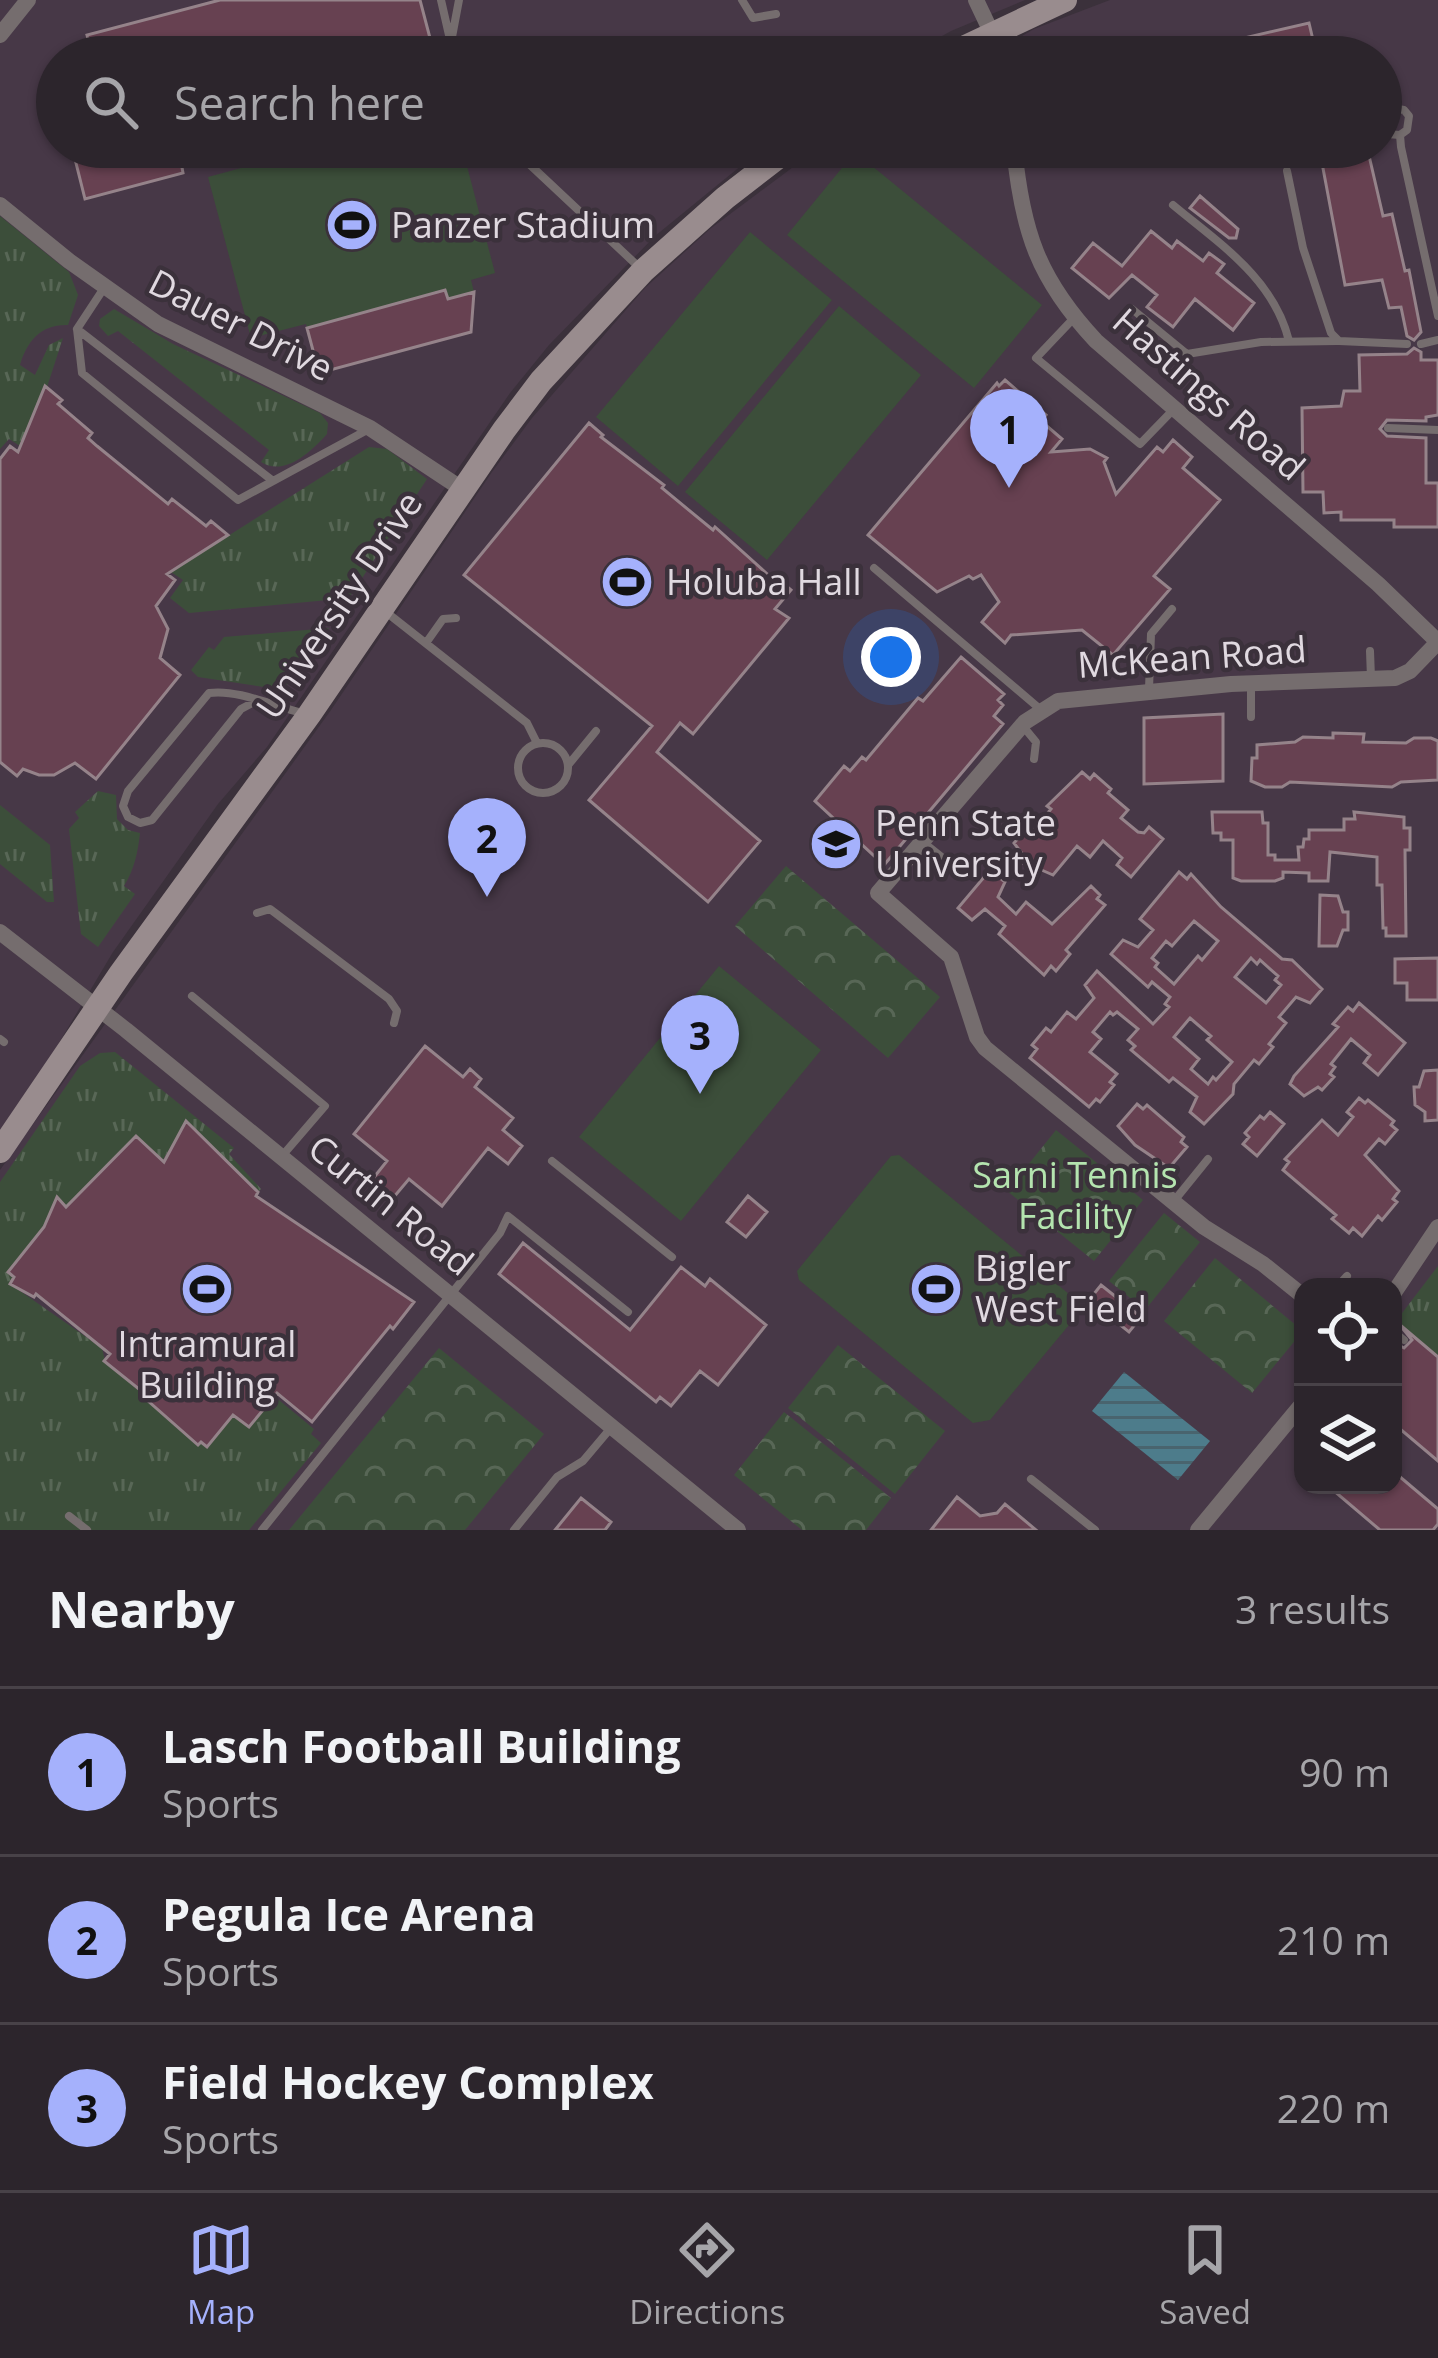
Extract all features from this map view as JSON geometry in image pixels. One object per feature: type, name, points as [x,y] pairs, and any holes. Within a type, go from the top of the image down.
[{"type":"main road","points":[[984,36],[1065,0]]},
{"type":"main road","name":"University Drive","points":[[0,1151],[542,381],[643,271],[764,168]]},
{"type":"street","points":[[0,34],[28,0]]},
{"type":"street","points":[[976,0],[994,36]]},
{"type":"street","name":"Hastings Road","points":[[1017,168],[1025,225],[1048,280],[1075,318],[1438,642]]},
{"type":"street","name":"Dauer Drive","points":[[0,205],[104,288],[193,344],[370,428],[462,489]]},
{"type":"street","name":"McKean Road","points":[[1173,1202],[986,1048],[977,1036],[951,957],[878,893],[1040,709],[1070,698],[1406,674],[1438,642]]},
{"type":"street","name":"Curtin Road","points":[[0,932],[738,1530]]},
{"type":"street","points":[[1173,1202],[1294,1289]]},
{"type":"street","points":[[1402,1283],[1438,1227]]},
{"type":"street","points":[[1198,1530],[1294,1414]]},
{"type":"lane","points":[[441,0],[449,36]]},
{"type":"lane","points":[[453,36],[459,0]]},
{"type":"lane","points":[[742,0],[753,18],[776,14]]},
{"type":"lane","points":[[1402,145],[1438,316]]},
{"type":"lane","points":[[533,168],[643,271]]},
{"type":"lane","points":[[1287,171],[1312,280],[1331,333],[1339,341]]},
{"type":"lane","points":[[1173,206],[1249,266],[1284,322],[1288,341]]},
{"type":"lane","points":[[104,288],[77,329],[82,373],[238,500],[370,428]]},
{"type":"lane","points":[[1132,309],[1187,354],[1288,341],[1407,344]]},
{"type":"lane","points":[[1075,318],[1036,358],[1140,443],[1174,409]]},
{"type":"lane","points":[[77,329],[272,481]]},
{"type":"lane","points":[[1421,344],[1438,340]]},
{"type":"lane","points":[[1388,428],[1438,430]]},
{"type":"lane","points":[[874,568],[1040,709]]},
{"type":"lane","points":[[382,609],[527,723],[537,743]]},
{"type":"lane","points":[[1149,691],[1151,634],[1172,609]]},
{"type":"lane","points":[[426,643],[442,619],[456,618]]},
{"type":"lane","points":[[1370,651],[1371,679]]},
{"type":"lane","points":[[1251,683],[1251,717]]},
{"type":"lane","points":[[256,701],[241,709],[152,820],[140,823],[128,818],[123,806],[128,791],[204,697],[220,692],[256,701],[309,715]]},
{"type":"lane","points":[[1022,724],[1036,742],[1034,759]]},
{"type":"lane","points":[[569,764],[556,746],[537,743],[521,754],[518,774],[529,790],[548,794],[558,790],[565,783],[569,764],[596,731]]},
{"type":"lane","points":[[922,841],[948,862]]},
{"type":"lane","points":[[257,913],[270,909],[389,999],[397,1011],[394,1023]]},
{"type":"lane","points":[[192,996],[326,1106],[280,1158]]},
{"type":"lane","points":[[1173,1202],[1208,1159]]},
{"type":"lane","points":[[552,1161],[672,1257]]},
{"type":"lane","points":[[262,1530],[500,1233],[508,1216],[628,1312]]},
{"type":"lane","points":[[514,1530],[557,1477],[583,1460],[611,1427]]},
{"type":"lane","points":[[1031,1479],[1094,1530]]},
{"type":"lane","points":[[69,1516],[87,1530]]},
{"type":"shaded area","points":[[0,0],[1025,0],[942,36],[36,36],[36,168],[738,168],[655,236],[549,345],[510,393],[267,747],[218,804],[113,952],[0,1130]]},
{"type":"shaded area","name":"Penn State University","points":[[1110,0],[1438,0],[1438,1530],[0,1530],[0,1170],[331,710],[492,472],[532,418],[645,288],[710,229],[792,168],[1402,168],[1402,36],[1022,36]]},
{"type":"green space","name":"Panzer Stadium","points":[[241,168],[468,168],[495,273],[471,280],[471,332],[319,373],[306,324],[251,338],[208,177]]},
{"type":"green space","points":[[842,168],[875,168],[1042,305],[974,388],[787,235]]},
{"type":"green space","points":[[0,216],[69,272],[78,295],[68,325],[43,331],[27,348],[20,365],[35,375],[49,345],[63,338],[20,446],[9,439],[0,449]]},
{"type":"green space","points":[[750,232],[832,300],[678,486],[596,417]]},
{"type":"green space","points":[[839,306],[921,375],[767,560],[685,492]]},
{"type":"green space","points":[[114,309],[173,344],[320,413],[328,423],[327,434],[288,464],[261,462],[269,450],[118,331],[108,336],[99,326],[100,319]]},
{"type":"green space","points":[[369,447],[387,449],[427,479],[349,598],[189,613],[170,598],[183,580],[171,572]]},
{"type":"green space","points":[[329,628],[283,690],[198,677],[191,670],[224,637]]},
{"type":"green space","points":[[98,791],[116,795],[117,819],[128,830],[140,833],[124,886],[135,894],[98,947],[81,934],[69,829],[79,818],[75,812]]},
{"type":"green space","points":[[0,805],[50,845],[54,902],[47,902],[0,864]]},
{"type":"green space","points":[[786,866],[940,997],[888,1058],[735,926]]},
{"type":"green space","points":[[719,966],[821,1050],[681,1221],[579,1137]]},
{"type":"green space","points":[[115,1052],[234,1148],[229,1154],[261,1189],[258,1192],[187,1122],[162,1161],[136,1136],[70,1203],[71,1211],[56,1198],[44,1227],[8,1271],[14,1277],[10,1284],[102,1348],[105,1361],[198,1445],[233,1415],[249,1427],[274,1396],[314,1429],[311,1434],[321,1443],[249,1530],[0,1530],[0,1182],[80,1066],[100,1053]]},
{"type":"green space","name":"Sarni Tennis Facility","points":[[1056,1130],[1143,1200],[1094,1261],[1007,1191]]},
{"type":"green space","name":"Bigler West Field","points":[[899,1155],[1080,1303],[1079,1313],[990,1420],[973,1423],[799,1280],[797,1271],[891,1156]]},
{"type":"green space","name":"Sarni Tennis Facility","points":[[1164,1213],[1200,1242],[1145,1310],[1109,1281]]},
{"type":"green space","name":"Sarni Tennis Facility","points":[[1215,1258],[1294,1324],[1294,1342],[1252,1393],[1164,1321]]},
{"type":"green space","points":[[1438,1266],[1438,1357],[1402,1326],[1402,1313]]},
{"type":"green space","points":[[838,1345],[945,1431],[895,1494],[788,1408]]},
{"type":"green space","points":[[439,1348],[544,1434],[465,1530],[289,1530]]},
{"type":"green space","points":[[784,1412],[891,1498],[866,1530],[802,1530],[734,1475]]},
{"type":"water","points":[[1124,1372],[1210,1441],[1178,1480],[1092,1411]]},
{"type":"building","points":[[220,0],[420,0],[429,36],[87,36]]},
{"type":"building","points":[[1309,23],[1312,36],[1253,36]]},
{"type":"building","points":[[77,168],[182,168],[183,173],[85,199]]},
{"type":"building","points":[[1323,168],[1372,168],[1383,216],[1392,214],[1405,271],[1409,270],[1421,332],[1414,340],[1407,336],[1401,307],[1389,308],[1382,280],[1345,285]]},
{"type":"building","points":[[1200,196],[1238,229],[1236,238],[1229,238],[1190,208]]},
{"type":"building","points":[[1151,231],[1172,248],[1177,241],[1203,261],[1209,253],[1224,264],[1217,273],[1254,303],[1233,330],[1195,299],[1173,327],[1147,307],[1157,295],[1132,275],[1109,298],[1072,268],[1093,243],[1122,266]]},
{"type":"building","points":[[445,290],[448,299],[474,292],[471,332],[319,373],[307,328]]},
{"type":"building","points":[[1414,348],[1421,352],[1421,360],[1438,360],[1438,415],[1426,421],[1387,420],[1380,429],[1387,436],[1426,438],[1426,483],[1438,483],[1438,527],[1394,527],[1394,520],[1341,520],[1341,512],[1324,513],[1323,492],[1303,492],[1302,408],[1341,406],[1344,391],[1360,391],[1359,355],[1407,354]]},
{"type":"building","points":[[1005,380],[1046,415],[1041,421],[1062,439],[1051,452],[1090,449],[1107,458],[1104,462],[1116,494],[1157,447],[1163,452],[1173,440],[1192,457],[1183,468],[1220,500],[1154,576],[1170,589],[1113,655],[1082,630],[1011,635],[1005,643],[982,622],[999,602],[981,575],[937,592],[868,535],[997,383]]},
{"type":"building","points":[[45,386],[92,433],[88,438],[168,504],[172,499],[206,526],[211,521],[228,535],[167,574],[175,580],[156,606],[168,629],[160,658],[180,675],[96,779],[75,763],[54,775],[23,769],[17,776],[0,762],[0,459],[10,446],[18,452]]},
{"type":"building","name":"Holuba Hall","points":[[589,423],[791,590],[775,609],[789,618],[693,734],[680,723],[657,752],[760,841],[708,902],[589,800],[652,726],[464,575]]},
{"type":"building","points":[[961,657],[1004,694],[998,700],[1003,705],[994,716],[1003,724],[884,865],[815,801],[844,766],[850,771],[862,757],[866,760],[918,698],[923,701]]},
{"type":"building","points":[[1223,714],[1223,781],[1144,784],[1144,718]]},
{"type":"building","points":[[1333,733],[1364,734],[1363,742],[1438,741],[1438,780],[1392,787],[1290,782],[1265,787],[1251,781],[1257,745],[1303,737],[1333,738]]},
{"type":"building","points":[[1082,772],[1090,779],[1094,774],[1111,789],[1108,793],[1128,810],[1121,818],[1138,832],[1149,827],[1163,839],[1131,877],[1117,865],[1122,858],[1103,841],[1090,857],[1077,846],[1053,875],[1037,868],[1034,872],[1020,861],[1024,856],[1014,843],[1027,828],[1032,832],[1051,809],[1047,806]]},
{"type":"building","points":[[1212,812],[1262,812],[1263,823],[1268,823],[1268,855],[1275,855],[1275,860],[1299,860],[1298,847],[1309,839],[1309,830],[1344,830],[1344,819],[1355,819],[1354,812],[1404,817],[1404,828],[1410,828],[1410,850],[1405,850],[1406,936],[1386,936],[1383,928],[1377,857],[1330,852],[1328,881],[1309,881],[1309,873],[1283,872],[1283,878],[1275,881],[1241,881],[1233,878],[1233,840],[1221,840],[1221,833],[1213,833]]},
{"type":"building","points":[[990,870],[1005,882],[998,897],[1016,914],[1026,902],[1052,924],[1091,886],[1100,895],[1097,899],[1105,905],[1066,950],[1070,954],[1056,971],[1051,966],[1044,975],[999,934],[1005,926],[985,909],[972,920],[958,908]]},
{"type":"building","points":[[1179,872],[1187,879],[1191,874],[1221,907],[1282,959],[1292,960],[1322,989],[1310,1003],[1296,997],[1279,1017],[1286,1023],[1269,1044],[1273,1047],[1259,1064],[1254,1060],[1234,1084],[1233,1094],[1204,1124],[1190,1112],[1197,1097],[1173,1078],[1169,1082],[1131,1050],[1135,1046],[1128,1040],[1138,1029],[1117,1012],[1110,1012],[1093,1032],[1101,1039],[1090,1052],[1117,1074],[1100,1102],[1096,1099],[1089,1107],[1030,1058],[1037,1049],[1032,1045],[1046,1028],[1051,1032],[1067,1012],[1076,1019],[1094,998],[1085,985],[1097,971],[1153,1024],[1169,1007],[1165,1004],[1170,997],[1152,982],[1148,987],[1111,954],[1123,940],[1138,947],[1153,930],[1140,919]],"holes":[[[1194,921],[1218,941],[1174,984],[1152,958],[1166,941],[1172,946]],[[1251,958],[1278,976],[1275,980],[1281,985],[1266,1003],[1235,977]],[[1190,1018],[1232,1062],[1208,1084],[1191,1069],[1199,1059],[1174,1037]]]},
{"type":"building","points":[[1320,895],[1338,896],[1343,912],[1348,912],[1348,930],[1343,930],[1337,946],[1319,946]]},
{"type":"building","points":[[1438,958],[1438,1000],[1407,1000],[1407,983],[1395,983],[1395,959]]},
{"type":"building","points":[[1359,1003],[1405,1043],[1378,1075],[1364,1063],[1370,1055],[1351,1039],[1331,1064],[1334,1077],[1322,1090],[1318,1087],[1304,1096],[1290,1084],[1294,1076],[1338,1027],[1333,1024],[1348,1007],[1353,1011]]},
{"type":"building","points":[[425,1046],[463,1077],[470,1069],[481,1079],[475,1087],[513,1118],[503,1130],[522,1146],[508,1164],[488,1148],[442,1206],[409,1179],[393,1198],[385,1199],[371,1181],[387,1161],[354,1134]]},
{"type":"building","points":[[1438,1070],[1438,1120],[1425,1121],[1425,1112],[1415,1105],[1414,1087],[1419,1087],[1424,1071]]},
{"type":"building","points":[[1359,1098],[1394,1121],[1391,1125],[1397,1130],[1385,1144],[1379,1139],[1365,1155],[1399,1191],[1393,1199],[1397,1202],[1362,1236],[1353,1228],[1349,1233],[1332,1219],[1336,1215],[1283,1170],[1289,1162],[1285,1159],[1322,1120],[1338,1135],[1353,1117],[1347,1112]]},
{"type":"building","points":[[1137,1104],[1143,1109],[1147,1105],[1184,1137],[1181,1142],[1187,1147],[1169,1168],[1135,1145],[1118,1126]]},
{"type":"building","points":[[1270,1112],[1284,1124],[1257,1156],[1243,1144],[1249,1137],[1245,1133]]},
{"type":"building","name":"Intramural Building","points":[[186,1121],[258,1192],[256,1196],[414,1302],[312,1422],[277,1393],[249,1427],[233,1415],[207,1447],[198,1445],[104,1361],[110,1354],[36,1294],[10,1284],[14,1277],[8,1272],[44,1227],[57,1197],[66,1207],[136,1136],[164,1162]]},
{"type":"building","points":[[748,1196],[767,1212],[746,1237],[727,1222]]},
{"type":"building","points":[[523,1243],[630,1330],[681,1267],[705,1286],[710,1279],[766,1325],[718,1385],[700,1371],[671,1406],[660,1397],[656,1402],[499,1274]]},
{"type":"building","name":"Sarni Tennis Facility","points":[[1101,1285],[1141,1317],[1129,1332],[1089,1300]]},
{"type":"building","points":[[1402,1327],[1438,1357],[1438,1461],[1402,1431],[1402,1347],[1412,1340]]},
{"type":"building","points":[[1402,1479],[1438,1509],[1433,1530],[1380,1530],[1338,1494],[1402,1494]]},
{"type":"building","points":[[957,1497],[980,1516],[997,1513],[1005,1504],[1036,1530],[931,1530]]},
{"type":"building","points":[[581,1498],[611,1522],[605,1530],[555,1530]]},
{"type":"place","name":"Panzer Stadium","points":[[352,225]]},
{"type":"place","name":"Lasch Football Building","points":[[1009,488]]},
{"type":"place","name":"Holuba Hall","points":[[627,582]]},
{"type":"place","name":"Penn State University","points":[[836,844]]},
{"type":"place","name":"Pegula Ice Arena","points":[[487,897]]},
{"type":"place","name":"Field Hockey Complex","points":[[700,1094]]},
{"type":"place","name":"Intramural Building","points":[[207,1289]]},
{"type":"place","name":"Bigler West Field","points":[[936,1289]]}]
